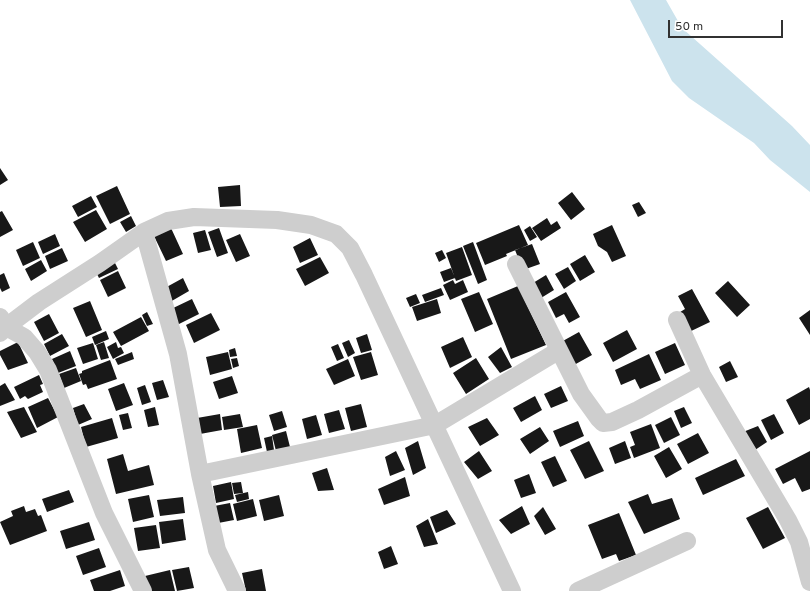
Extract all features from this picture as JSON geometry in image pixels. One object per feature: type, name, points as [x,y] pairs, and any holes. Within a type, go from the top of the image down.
[{"type":"street","points":[[143,591],[104,513],[48,370],[37,352],[24,338],[2,326],[100,263],[144,232],[168,221],[194,217],[277,220],[311,225],[336,234],[350,248],[512,591]]},
{"type":"street","points":[[144,232],[178,354],[200,474],[217,550],[234,590]]},
{"type":"street","points":[[516,264],[558,351],[581,394],[598,419],[603,423],[612,422],[638,410],[702,375]]},
{"type":"street","points":[[677,320],[702,375],[788,520],[799,542],[810,582]]},
{"type":"street","points":[[200,474],[434,425],[558,351]]},
{"type":"street","points":[[578,591],[687,541]]},
{"type":"water","points":[[630,0],[666,0],[682,28],[792,126],[810,145],[810,192],[770,160],[754,143],[689,98],[672,81]]},
{"type":"building","points":[[0,168],[8,180],[0,185]]},
{"type":"building","points":[[240,185],[241,206],[220,207],[218,187]]},
{"type":"building","points":[[117,186],[130,214],[110,224],[96,196]]},
{"type":"building","points":[[572,192],[585,209],[571,220],[558,203]]},
{"type":"building","points":[[91,196],[97,207],[78,217],[72,206]]},
{"type":"building","points":[[639,202],[646,213],[638,217],[632,205]]},
{"type":"building","points":[[96,210],[107,229],[85,242],[73,222]]},
{"type":"building","points":[[2,211],[13,230],[0,237],[0,212]]},
{"type":"building","points":[[131,216],[136,226],[126,232],[120,222]]},
{"type":"building","points":[[547,218],[551,225],[557,221],[561,228],[541,241],[532,228]]},
{"type":"building","points":[[519,225],[528,245],[485,265],[476,243]]},
{"type":"building","points":[[612,225],[626,256],[612,262],[607,252],[598,246],[593,234]]},
{"type":"building","points":[[530,226],[537,237],[530,241],[524,230]]},
{"type":"building","points":[[171,228],[183,254],[166,261],[154,236]]},
{"type":"building","points":[[219,228],[228,253],[217,257],[208,232]]},
{"type":"building","points":[[205,230],[211,250],[198,253],[193,233]]},
{"type":"building","points":[[55,234],[60,246],[43,254],[38,242]]},
{"type":"building","points":[[240,234],[250,256],[236,262],[226,240]]},
{"type":"building","points":[[310,238],[318,255],[300,263],[293,247]]},
{"type":"building","points":[[33,242],[40,258],[23,266],[16,250]]},
{"type":"building","points":[[473,242],[487,280],[478,284],[463,246]]},
{"type":"building","points":[[532,244],[540,264],[523,270],[515,250]]},
{"type":"building","points":[[462,247],[472,275],[456,281],[446,253]]},
{"type":"building","points":[[62,248],[68,261],[50,269],[45,256]]},
{"type":"building","points":[[442,250],[446,258],[439,262],[435,253]]},
{"type":"building","points":[[585,255],[595,272],[580,281],[570,264]]},
{"type":"building","points":[[320,257],[329,273],[305,286],[296,269]]},
{"type":"building","points":[[41,260],[47,271],[31,281],[25,269]]},
{"type":"building","points":[[114,261],[118,269],[99,278],[95,270]]},
{"type":"building","points":[[568,267],[576,281],[564,289],[555,274]]},
{"type":"building","points":[[451,268],[455,278],[444,282],[440,272]]},
{"type":"building","points":[[118,271],[126,288],[108,297],[100,280]]},
{"type":"building","points":[[4,273],[10,288],[2,292],[0,288],[0,275]]},
{"type":"building","points":[[546,275],[554,290],[541,298],[533,283]]},
{"type":"building","points":[[183,278],[189,291],[170,302],[163,289]]},
{"type":"building","points":[[453,280],[455,284],[463,280],[468,292],[450,300],[443,285]]},
{"type":"building","points":[[728,281],[750,305],[737,317],[715,293]]},
{"type":"building","points":[[518,286],[546,345],[511,359],[487,299]]},
{"type":"building","points":[[441,288],[444,295],[425,302],[422,295]]},
{"type":"building","points":[[692,289],[710,322],[687,333],[677,314],[685,309],[678,296]]},
{"type":"building","points":[[479,292],[493,324],[475,332],[461,299]]},
{"type":"building","points":[[566,292],[580,317],[569,323],[564,314],[556,318],[548,302]]},
{"type":"building","points":[[416,294],[420,303],[410,307],[406,298]]},
{"type":"building","points":[[192,299],[199,314],[177,325],[169,310]]},
{"type":"building","points":[[437,299],[441,313],[417,321],[412,307]]},
{"type":"building","points":[[90,301],[102,330],[86,337],[73,308]]},
{"type":"building","points":[[810,310],[810,335],[799,318]]},
{"type":"building","points":[[147,312],[153,324],[147,326],[142,315]]},
{"type":"building","points":[[211,313],[220,330],[194,343],[186,325]]},
{"type":"building","points":[[49,314],[59,333],[44,341],[34,322]]},
{"type":"building","points":[[141,317],[149,331],[121,346],[113,332]]},
{"type":"building","points":[[627,330],[637,349],[613,362],[603,343]]},
{"type":"building","points":[[106,331],[109,339],[95,345],[92,337]]},
{"type":"building","points":[[579,332],[592,355],[574,365],[561,342]]},
{"type":"building","points":[[62,334],[69,346],[50,356],[44,344]]},
{"type":"building","points":[[367,334],[372,350],[361,353],[356,338]]},
{"type":"building","points":[[463,337],[472,357],[450,368],[441,347]]},
{"type":"building","points":[[349,340],[355,353],[348,357],[342,343]]},
{"type":"building","points":[[18,342],[28,363],[8,370],[0,355],[0,351]]},
{"type":"building","points":[[104,342],[109,358],[101,360],[96,345]]},
{"type":"building","points":[[116,342],[118,348],[121,347],[124,353],[113,359],[107,347]]},
{"type":"building","points":[[93,343],[98,359],[83,364],[77,348]]},
{"type":"building","points":[[675,343],[685,365],[665,374],[655,352]]},
{"type":"building","points":[[338,344],[344,358],[337,361],[331,347]]},
{"type":"building","points":[[501,347],[512,367],[500,373],[488,357]]},
{"type":"building","points":[[235,348],[237,356],[230,357],[229,350]]},
{"type":"building","points":[[70,351],[76,366],[58,373],[52,359]]},
{"type":"building","points":[[132,352],[134,359],[118,365],[115,359]]},
{"type":"building","points":[[228,352],[232,369],[210,375],[206,357]]},
{"type":"building","points":[[371,352],[378,375],[361,380],[353,357]]},
{"type":"building","points":[[649,354],[661,380],[640,389],[635,379],[621,385],[615,370]]},
{"type":"building","points":[[237,358],[239,366],[233,368],[231,359]]},
{"type":"building","points":[[476,358],[489,379],[466,394],[453,373]]},
{"type":"building","points":[[348,359],[355,376],[334,385],[326,369]]},
{"type":"building","points":[[110,360],[117,379],[88,389],[86,384],[83,385],[79,374],[82,373],[82,371]]},
{"type":"building","points":[[730,361],[738,377],[726,382],[719,367]]},
{"type":"building","points":[[76,368],[81,381],[64,388],[59,374]]},
{"type":"building","points":[[39,375],[43,384],[40,385],[43,392],[28,399],[25,396],[20,399],[14,387]]},
{"type":"building","points":[[232,376],[238,393],[219,399],[213,382]]},
{"type":"building","points":[[163,380],[169,397],[157,400],[152,383]]},
{"type":"building","points":[[5,383],[15,400],[0,406],[0,386]]},
{"type":"building","points":[[124,383],[133,405],[116,411],[108,389]]},
{"type":"building","points":[[145,385],[151,402],[142,405],[137,388]]},
{"type":"building","points":[[561,386],[568,401],[551,408],[544,394]]},
{"type":"building","points":[[809,387],[810,419],[799,425],[786,400]]},
{"type":"building","points":[[535,396],[542,410],[521,422],[513,408]]},
{"type":"building","points":[[48,398],[58,417],[37,428],[28,407]]},
{"type":"building","points":[[84,404],[92,419],[78,425],[73,408]]},
{"type":"building","points":[[361,404],[367,427],[351,431],[345,408]]},
{"type":"building","points":[[24,407],[37,432],[21,438],[7,412]]},
{"type":"building","points":[[155,407],[159,425],[148,427],[144,410]]},
{"type":"building","points":[[684,407],[692,423],[681,428],[674,411]]},
{"type":"building","points":[[339,410],[345,429],[329,433],[324,414]]},
{"type":"building","points":[[282,411],[287,427],[274,431],[269,415]]},
{"type":"building","points":[[128,413],[132,428],[123,430],[119,415]]},
{"type":"building","points":[[220,414],[222,430],[200,434],[197,418]]},
{"type":"building","points":[[240,414],[243,427],[224,430],[222,417]]},
{"type":"building","points":[[774,414],[784,433],[771,440],[761,420]]},
{"type":"building","points":[[316,415],[322,435],[307,439],[302,419]]},
{"type":"building","points":[[671,417],[680,435],[664,443],[655,425]]},
{"type":"building","points":[[112,418],[118,438],[86,447],[81,427]]},
{"type":"building","points":[[487,418],[499,435],[480,446],[468,427]]},
{"type":"building","points":[[578,421],[584,436],[560,447],[553,431]]},
{"type":"building","points":[[651,424],[660,448],[634,458],[630,447],[635,445],[630,432]]},
{"type":"building","points":[[257,425],[262,448],[241,453],[237,429]]},
{"type":"building","points":[[758,426],[767,442],[755,450],[743,432]]},
{"type":"building","points":[[540,427],[549,441],[530,454],[520,439]]},
{"type":"building","points":[[286,431],[290,447],[276,451],[272,435]]},
{"type":"building","points":[[698,433],[709,453],[688,464],[677,444]]},
{"type":"building","points":[[272,436],[274,450],[267,452],[264,438]]},
{"type":"building","points":[[418,441],[426,468],[413,475],[405,448]]},
{"type":"building","points":[[589,441],[604,471],[585,479],[570,450]]},
{"type":"building","points":[[625,441],[631,458],[615,464],[609,448]]},
{"type":"building","points":[[669,447],[682,469],[666,478],[654,456]]},
{"type":"building","points":[[396,451],[405,470],[390,476],[385,457]]},
{"type":"building","points":[[479,451],[492,471],[478,479],[464,462]]},
{"type":"building","points":[[810,451],[810,489],[802,492],[795,478],[783,484],[775,469]]},
{"type":"building","points":[[123,454],[128,471],[149,465],[154,485],[116,494],[107,459]]},
{"type":"building","points":[[555,456],[567,481],[553,487],[541,462]]},
{"type":"building","points":[[736,459],[745,476],[703,495],[695,478]]},
{"type":"building","points":[[327,468],[334,490],[318,491],[312,473]]},
{"type":"building","points":[[529,474],[536,493],[521,498],[514,480]]},
{"type":"building","points":[[405,477],[410,496],[384,505],[378,489]]},
{"type":"building","points":[[231,482],[234,499],[216,503],[213,486]]},
{"type":"building","points":[[241,482],[243,493],[234,494],[232,483]]},
{"type":"building","points":[[69,490],[74,502],[47,512],[42,499]]},
{"type":"building","points":[[248,492],[249,499],[237,502],[235,495]]},
{"type":"building","points":[[648,494],[652,504],[672,498],[680,519],[644,534],[628,502]]},
{"type":"building","points":[[149,495],[154,517],[133,522],[128,499]]},
{"type":"building","points":[[279,495],[284,516],[264,521],[259,500]]},
{"type":"building","points":[[183,497],[185,513],[160,516],[157,500]]},
{"type":"building","points":[[253,499],[257,516],[237,521],[233,504]]},
{"type":"building","points":[[230,503],[234,520],[213,524],[209,507]]},
{"type":"building","points":[[24,506],[26,512],[35,509],[38,516],[41,515],[47,531],[10,545],[0,522],[13,516],[11,511]]},
{"type":"building","points":[[522,506],[530,524],[511,534],[499,520]]},
{"type":"building","points":[[543,507],[556,529],[545,535],[534,516]]},
{"type":"building","points":[[768,507],[785,538],[763,549],[746,518]]},
{"type":"building","points":[[447,510],[456,524],[436,533],[430,517]]},
{"type":"building","points":[[619,513],[636,555],[619,561],[616,554],[602,559],[588,525]]},
{"type":"building","points":[[183,519],[186,540],[162,544],[159,522]]},
{"type":"building","points":[[428,519],[438,544],[424,547],[416,526]]},
{"type":"building","points":[[89,522],[95,540],[66,549],[60,531]]},
{"type":"building","points":[[156,525],[160,548],[138,551],[134,528]]},
{"type":"building","points":[[391,546],[398,564],[384,569],[378,552]]},
{"type":"building","points":[[99,548],[106,567],[83,575],[76,556]]},
{"type":"building","points":[[189,567],[194,588],[177,591],[172,570]]},
{"type":"building","points":[[262,569],[266,591],[246,591],[242,573]]},
{"type":"building","points":[[120,570],[125,586],[110,591],[94,591],[90,580]]},
{"type":"building","points":[[170,570],[175,591],[149,591],[145,576]]}]
